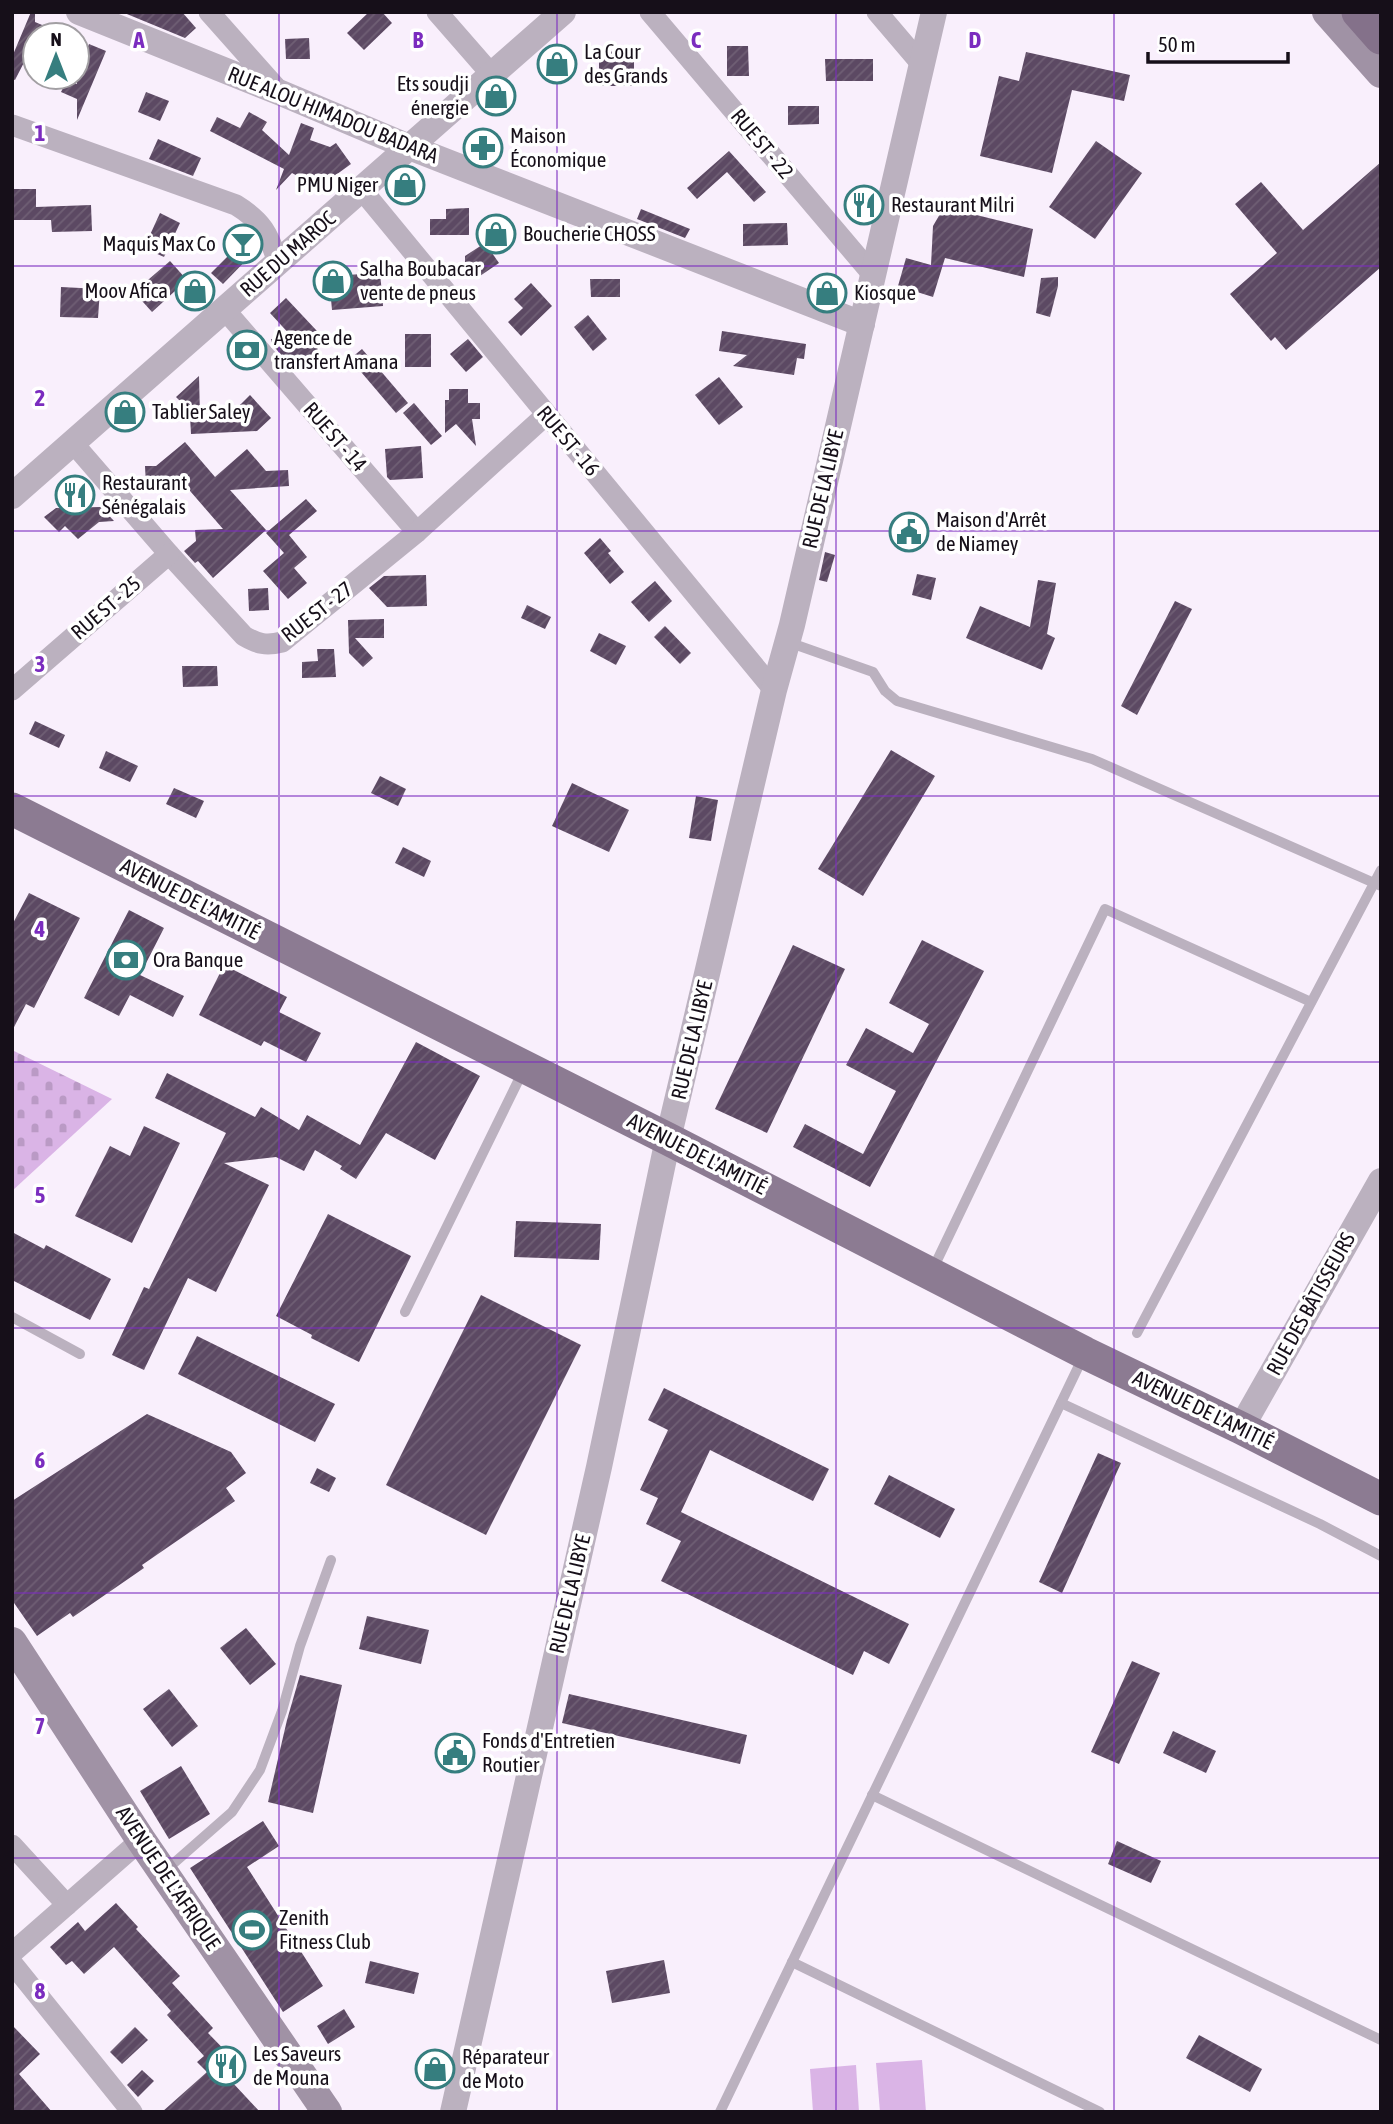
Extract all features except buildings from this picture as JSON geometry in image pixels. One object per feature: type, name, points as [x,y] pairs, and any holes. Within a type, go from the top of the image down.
[{"type":"highway","points":[[1359,12],[1381,37]]},
{"type":"main road","points":[[1327,12],[1381,73]]},
{"type":"main road","name":"AVENUE DE L'AMITIÉ","points":[[12,809],[668,1139],[1085,1353],[1381,1499]]},
{"type":"main road","name":"AVENUE DE L'AFRIQUE","points":[[12,1642],[141,1840],[327,2112]]},
{"type":"street","name":"RUE ALOU HIMADOU BADARA","points":[[79,12],[409,147],[862,324]]},
{"type":"street","points":[[209,12],[281,93]]},
{"type":"street","points":[[437,12],[492,75]]},
{"type":"street","name":"RUE DU MAROC","points":[[12,496],[564,12]]},
{"type":"street","name":"RUE ST - 22","points":[[650,12],[873,275]]},
{"type":"street","points":[[877,12],[923,66]]},
{"type":"street","name":"RUE DE LA LIBYE","points":[[453,2112],[596,1480],[668,1139],[774,690],[788,642],[934,12]]},
{"type":"street","points":[[12,125],[236,205],[262,226],[271,240],[278,263]]},
{"type":"street","name":"RUE ST - 16","points":[[362,190],[774,690]]},
{"type":"street","name":"RUE ST - 14","points":[[225,310],[417,532]]},
{"type":"street","name":"RUE ST - 27","points":[[73,443],[244,636],[258,644],[270,645],[282,642],[417,532],[546,415]]},
{"type":"street","name":"RUE ST - 25","points":[[12,690],[169,554]]},
{"type":"street","name":"RUE DES BÂTISSEURS","points":[[1241,1428],[1381,1181]]},
{"type":"street","points":[[12,1953],[141,1840]]},
{"type":"street","points":[[12,1845],[67,1905]]},
{"type":"street","points":[[12,1963],[132,2112]]},
{"type":"lane","points":[[788,642],[873,672],[885,691],[897,701],[1092,759],[1377,884]]},
{"type":"lane","points":[[1137,1332],[1311,1002],[1377,884],[1381,870]]},
{"type":"lane","points":[[931,1274],[1105,909],[1311,1002]]},
{"type":"lane","points":[[405,1312],[525,1067]]},
{"type":"lane","points":[[12,1317],[80,1354]]},
{"type":"lane","points":[[720,2112],[1085,1353]]},
{"type":"lane","points":[[1061,1403],[1320,1524],[1381,1556]]},
{"type":"lane","points":[[164,1872],[232,1812],[260,1770],[331,1560]]},
{"type":"lane","points":[[873,1795],[1381,2040]]},
{"type":"lane","points":[[792,1962],[1100,2112]]},
{"type":"green space","points":[[12,1050],[112,1099],[12,1191]]},
{"type":"green space","points":[[922,2060],[926,2112],[880,2112],[876,2063]]},
{"type":"green space","points":[[856,2065],[859,2112],[813,2112],[810,2069]]},
{"type":"place","name":"La Cour des Grands","points":[[557,64]]},
{"type":"place","name":"Ets soudji énergie","points":[[496,96]]},
{"type":"place","name":"Maison Économique","points":[[483,148]]},
{"type":"place","name":"PMU Niger","points":[[405,185]]},
{"type":"place","name":"Restaurant Milri","points":[[864,205]]},
{"type":"place","name":"Boucherie CHOSS","points":[[496,234]]},
{"type":"place","name":"Maquis Max Co","points":[[243,244]]},
{"type":"place","name":"Salha Boubacar vente de pneus","points":[[333,281]]},
{"type":"place","name":"Moov Afica","points":[[195,291]]},
{"type":"place","name":"Kiosque","points":[[827,293]]},
{"type":"place","name":"Agence de transfert Amana","points":[[247,350]]},
{"type":"place","name":"Tablier Saley","points":[[125,412]]},
{"type":"place","name":"Restaurant Sénégalais","points":[[75,495]]},
{"type":"place","name":"Maison d'Arrêt de Niamey","points":[[909,532]]},
{"type":"place","name":"Ora Banque","points":[[126,960]]},
{"type":"place","name":"Fonds d'Entretien Routier","points":[[455,1753]]},
{"type":"place","name":"Zenith Fitness Club","points":[[252,1930]]},
{"type":"place","name":"Les Saveurs de Mouna","points":[[226,2066]]},
{"type":"place","name":"Réparateur de Moto","points":[[435,2069]]}]
